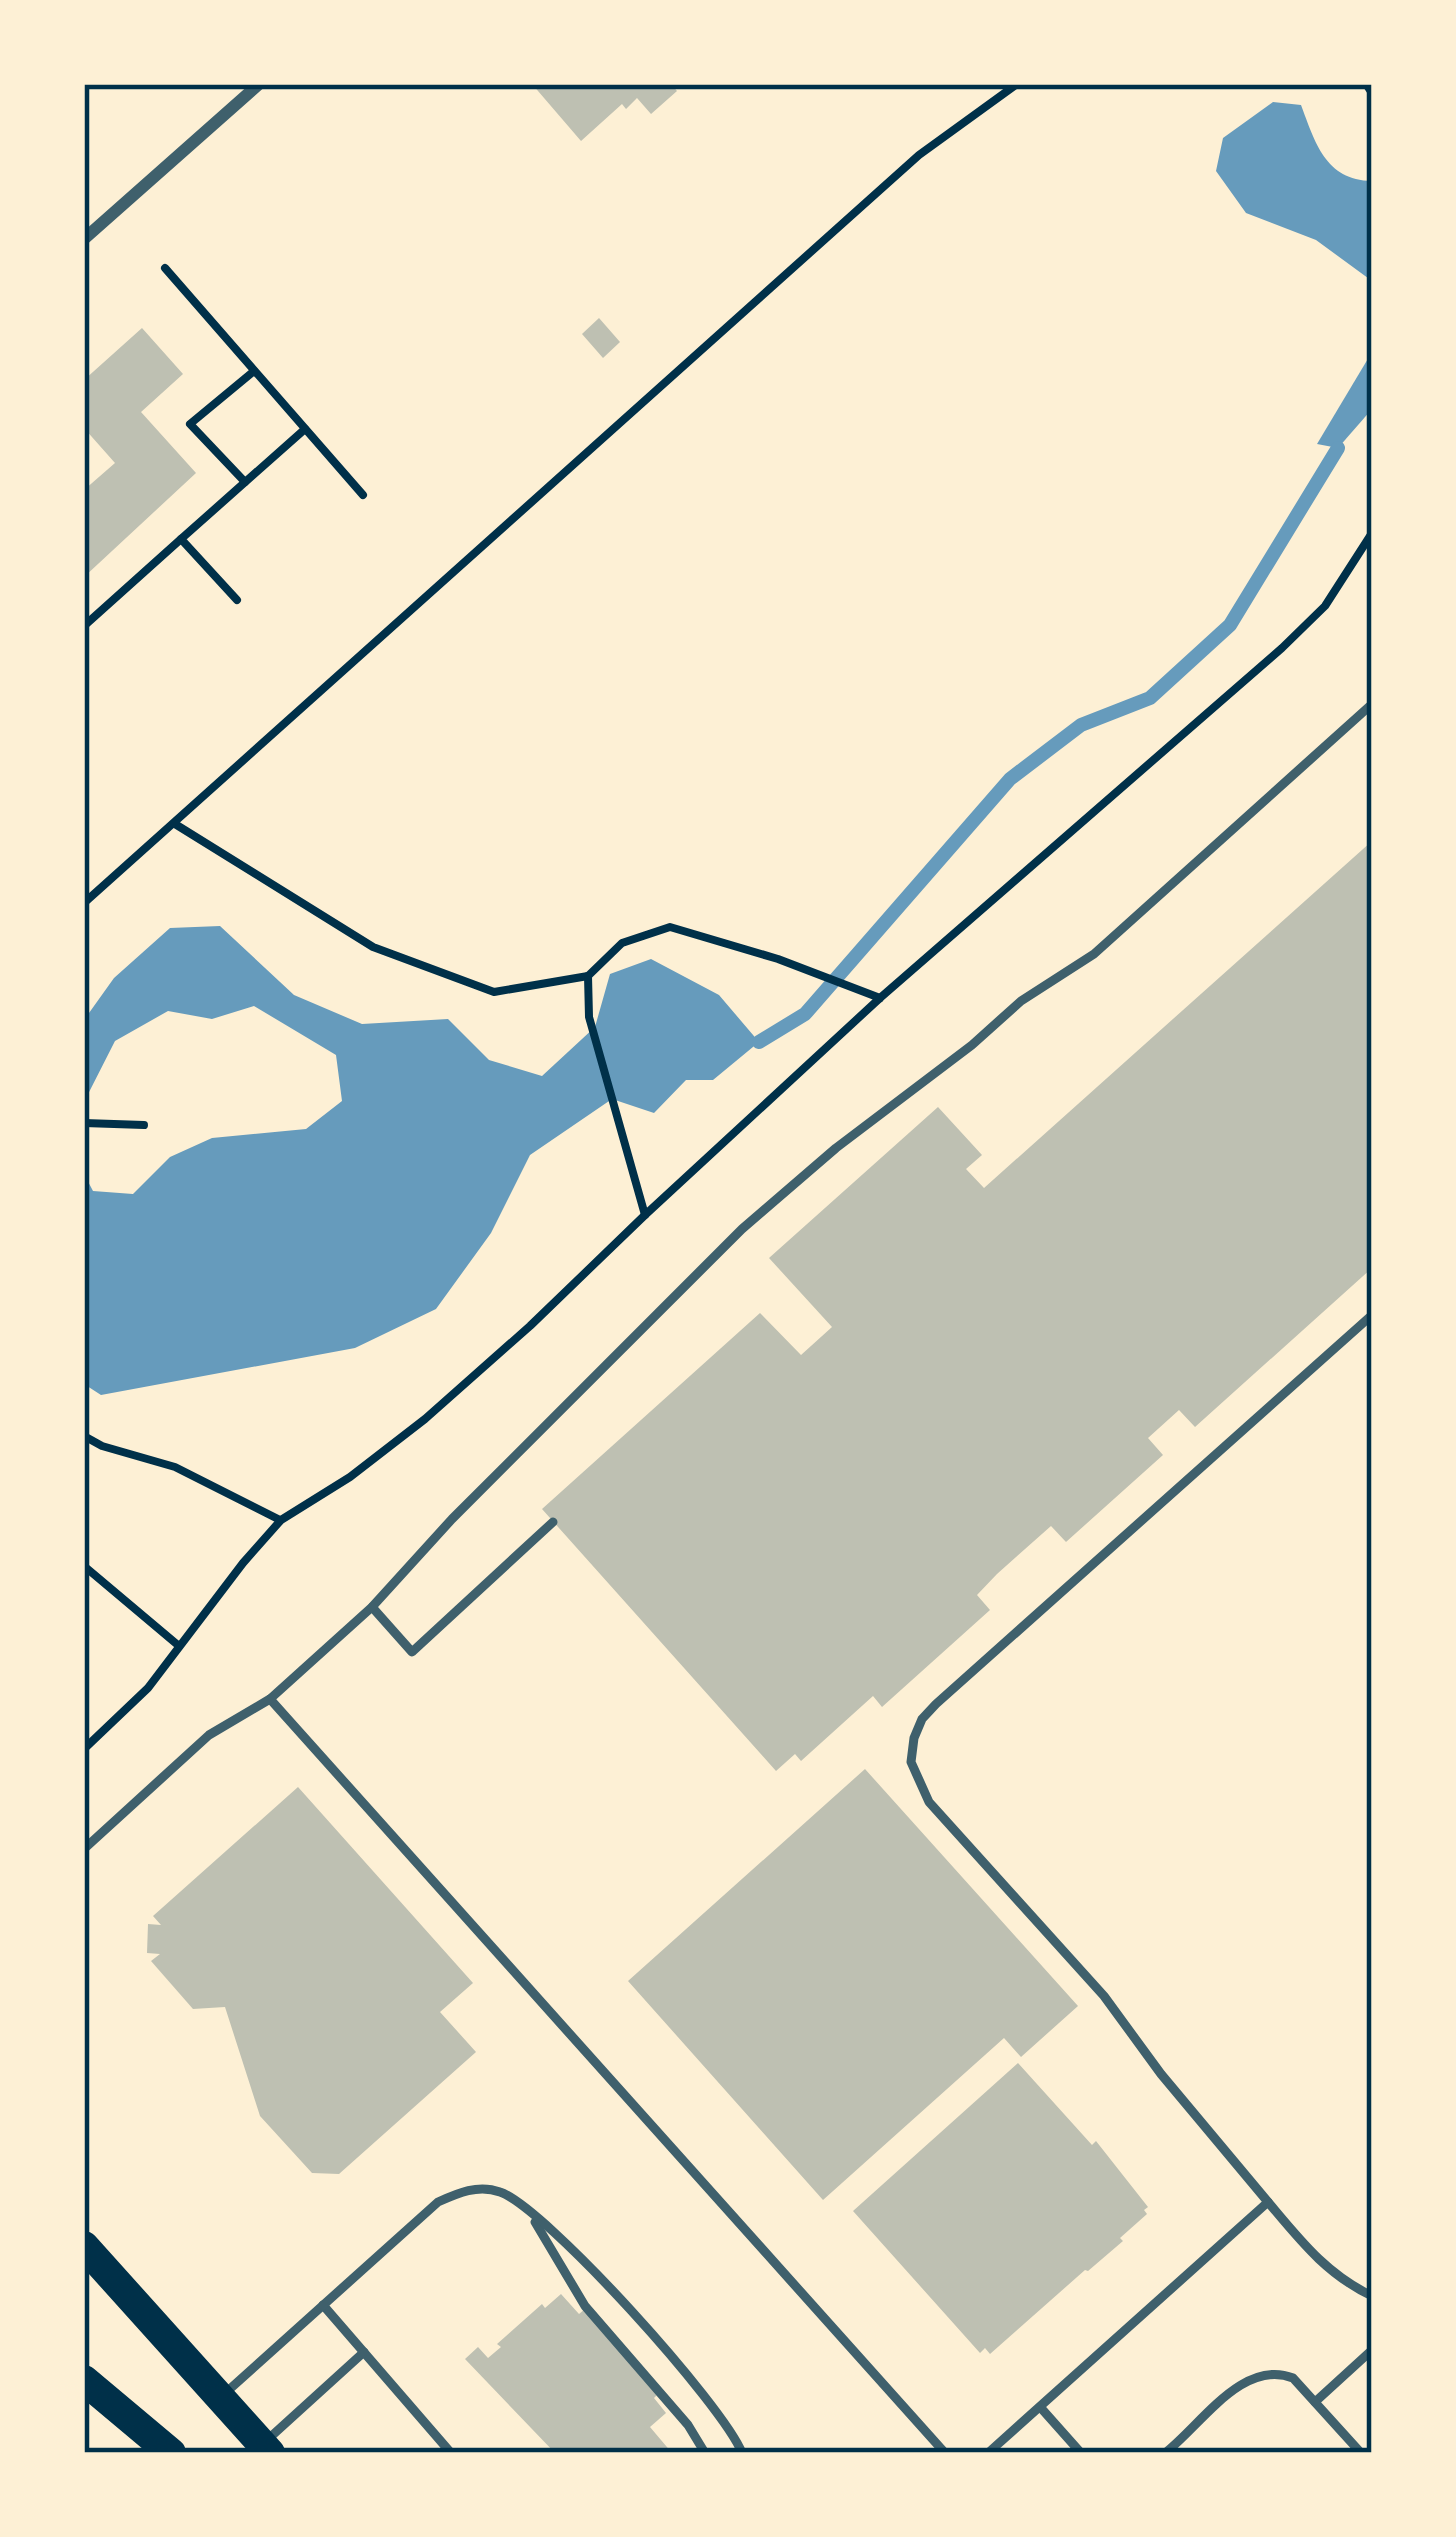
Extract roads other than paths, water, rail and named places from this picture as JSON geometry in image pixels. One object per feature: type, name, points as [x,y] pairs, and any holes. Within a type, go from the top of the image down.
[{"type":"main road","points":[[84,2246],[266,2449]]},
{"type":"main road","points":[[84,2380],[171,2453]]},
{"type":"street","points":[[84,239],[259,84]]},
{"type":"lane","points":[[84,1849],[209,1735],[270,1699],[372,1607],[452,1519],[742,1229],[1021,1001],[1094,954],[1372,704]]},
{"type":"lane","points":[[1372,1315],[936,1704],[922,1719],[911,1762],[929,1802],[1104,1996],[1161,2074],[1314,2258],[1343,2282],[1372,2296]]},
{"type":"lane","points":[[372,1607],[412,1652],[554,1522]]},
{"type":"lane","points":[[270,1699],[945,2453]]},
{"type":"lane","points":[[221,2397],[438,2202],[477,2188],[500,2192],[522,2204],[625,2305],[724,2417],[742,2453]]},
{"type":"lane","points":[[988,2453],[1268,2202]]},
{"type":"lane","points":[[522,2204],[585,2306],[688,2425],[705,2453]]},
{"type":"lane","points":[[323,2305],[452,2451]]},
{"type":"lane","points":[[1315,2402],[1372,2350]]},
{"type":"lane","points":[[266,2449],[364,2352]]},
{"type":"lane","points":[[1165,2453],[1247,2380],[1279,2372],[1293,2378],[1361,2453]]},
{"type":"lane","points":[[1041,2408],[1081,2453]]},
{"type":"water","points":[[1273,102],[1301,105],[1317,145],[1333,166],[1356,179],[1372,181],[1372,281],[1316,240],[1246,213],[1216,171],[1223,138]]},
{"type":"water","points":[[1372,352],[1372,409],[1338,448],[1317,444]]},
{"type":"water","points":[[220,926],[294,995],[362,1024],[448,1019],[489,1060],[542,1076],[595,1027],[610,974],[651,959],[719,995],[759,1042],[713,1080],[686,1080],[654,1113],[612,1099],[530,1155],[491,1233],[436,1309],[355,1348],[101,1395],[84,1384],[84,1174],[93,1191],[133,1194],[170,1157],[212,1138],[306,1129],[342,1101],[336,1055],[254,1006],[212,1019],[168,1011],[115,1041],[84,1102],[84,1020],[114,978],[170,928]]},
{"type":"waterway","points":[[759,1042],[805,1014],[1010,779],[1081,725],[1150,698],[1230,625],[1338,448]]}]
